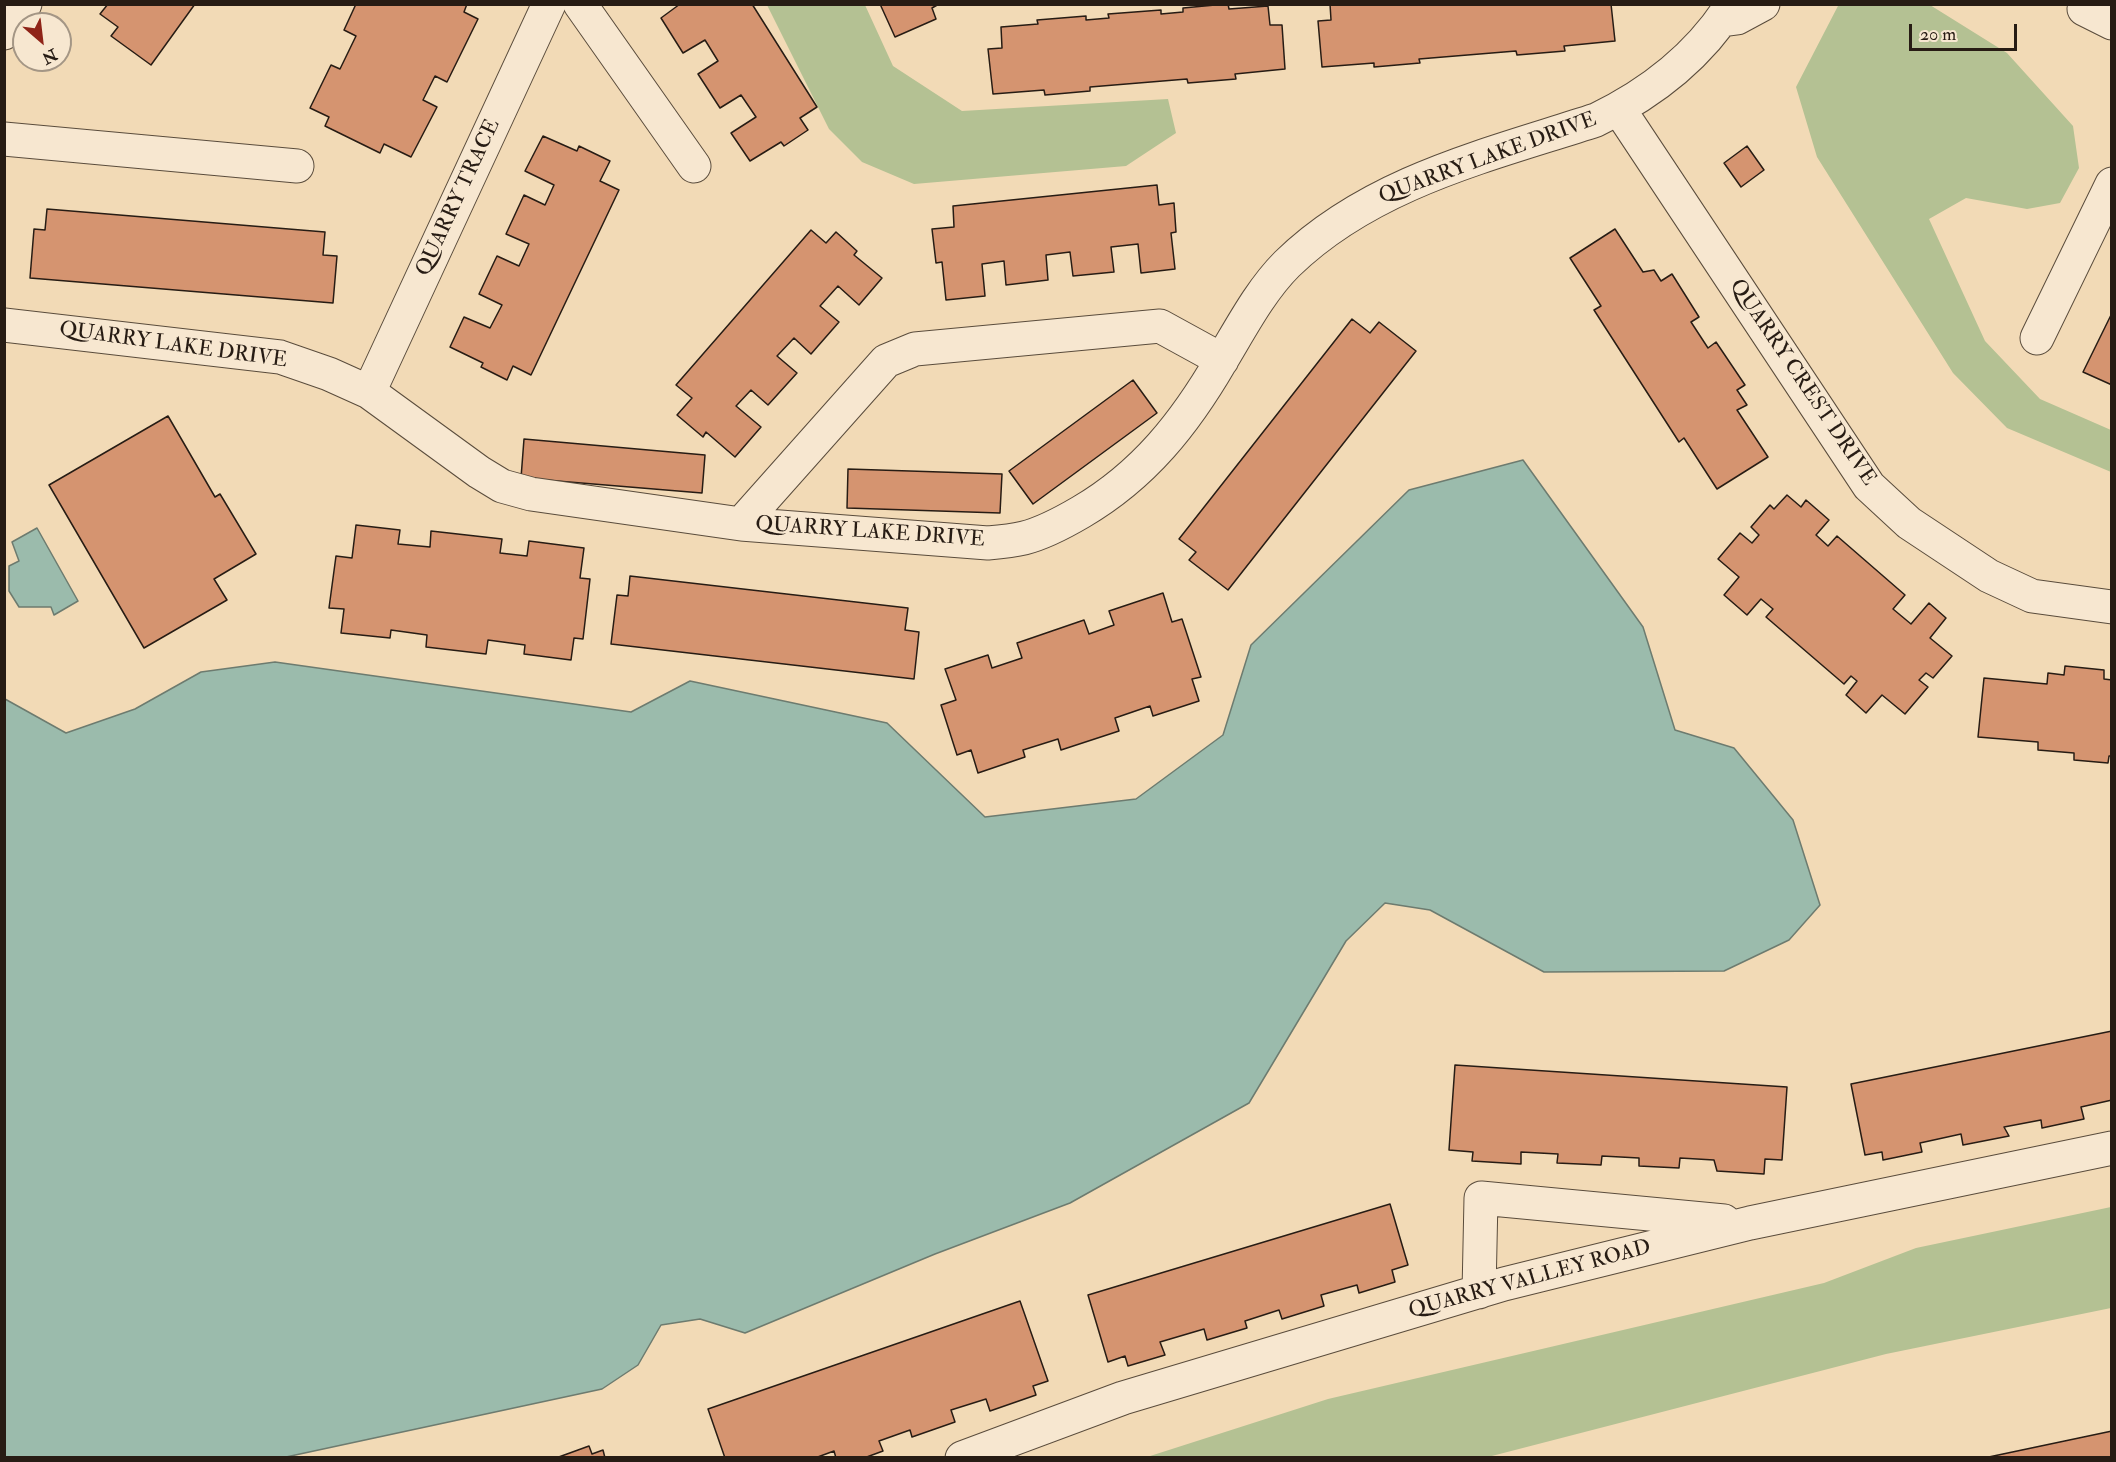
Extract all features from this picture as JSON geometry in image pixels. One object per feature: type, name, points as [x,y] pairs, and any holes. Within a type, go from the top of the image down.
[{"type":"street","points":[[4,33],[25,4]]},
{"type":"street","name":"QUARRY TRACE","points":[[369,392],[549,4]]},
{"type":"street","points":[[580,4],[694,166]]},
{"type":"street","name":"QUARRY LAKE DRIVE","points":[[4,325],[280,357],[329,374],[369,392],[479,472],[502,486],[531,494],[741,524],[988,543],[1025,538],[1059,525],[1095,504],[1147,463],[1196,403],[1251,310],[1287,264],[1353,211],[1380,196],[1450,168],[1596,120],[1619,109],[1675,71],[1719,10],[1737,18],[1762,4]]},
{"type":"street","name":"QUARRY CREST DRIVE","points":[[1619,109],[1869,486],[1909,523],[1949,552],[1989,576],[2032,596],[2112,607]]},
{"type":"street","points":[[4,139],[297,166]]},
{"type":"street","points":[[2037,338],[2112,184]]},
{"type":"street","points":[[741,524],[886,361],[915,349],[1160,326],[1222,360]]},
{"type":"street","name":"QUARRY VALLEY ROAD","points":[[962,1458],[1123,1398],[1479,1292],[1750,1223],[2112,1148]]},
{"type":"street","points":[[1479,1292],[1480,1198],[1750,1223]]},
{"type":"green space","points":[[1839,4],[1930,5],[2007,53],[2073,126],[2079,168],[2060,203],[2027,209],[1966,198],[1929,219],[1985,341],[2040,399],[2111,430],[2111,472],[2007,428],[1953,373],[1817,157],[1796,87]]},
{"type":"green space","points":[[767,5],[865,5],[893,66],[962,111],[1168,99],[1176,133],[1126,166],[914,184],[862,162],[829,129]]},
{"type":"green space","points":[[2111,1207],[2111,1308],[1886,1354],[1488,1457],[1147,1457],[1328,1399],[1824,1283],[1916,1248]]},
{"type":"shaded area","points":[[1523,460],[1643,627],[1675,730],[1734,748],[1793,820],[1820,905],[1789,940],[1724,971],[1544,972],[1430,910],[1385,903],[1346,941],[1249,1103],[1070,1203],[935,1254],[745,1333],[700,1319],[661,1325],[638,1365],[602,1389],[286,1457],[5,1457],[5,699],[66,733],[135,709],[201,672],[275,662],[631,712],[690,681],[887,723],[985,817],[1136,799],[1223,735],[1251,645],[1409,490]]},
{"type":"shaded area","points":[[37,528],[78,601],[54,615],[51,607],[19,607],[9,591],[9,566],[19,561],[12,542]]},
{"type":"building","points":[[108,4],[195,4],[151,65],[111,36],[118,27],[100,14]]},
{"type":"building","points":[[356,4],[467,4],[464,12],[478,19],[447,82],[435,76],[423,100],[437,107],[411,157],[384,144],[380,153],[325,126],[329,117],[310,108],[331,65],[340,69],[356,36],[344,30]]},
{"type":"building","points":[[680,4],[752,4],[817,107],[800,118],[808,130],[784,146],[781,142],[750,161],[731,133],[756,117],[741,95],[720,108],[698,74],[718,61],[705,40],[683,53],[661,18]]},
{"type":"building","points":[[880,4],[939,4],[932,8],[936,19],[895,37]]},
{"type":"building","points":[[1228,4],[1229,9],[1268,6],[1270,25],[1282,25],[1285,69],[1235,74],[1236,79],[1188,83],[1187,79],[1090,87],[1090,91],[1045,95],[1044,90],[993,94],[988,49],[1002,48],[1001,27],[1038,24],[1037,20],[1086,16],[1086,20],[1109,18],[1108,14],[1161,10],[1161,14],[1183,12],[1183,8]]},
{"type":"building","points":[[1330,4],[1611,4],[1615,41],[1564,46],[1565,51],[1517,55],[1516,51],[1419,59],[1420,63],[1374,67],[1374,63],[1322,67],[1318,21],[1331,20]]},
{"type":"building","points":[[543,136],[577,151],[579,146],[610,161],[600,181],[619,190],[531,375],[513,366],[507,380],[481,367],[483,363],[450,347],[464,317],[490,328],[502,305],[479,294],[497,256],[519,266],[529,244],[506,234],[524,195],[545,205],[554,185],[525,171]]},
{"type":"building","points":[[1747,146],[1764,170],[1741,187],[1724,163]]},
{"type":"building","points":[[1157,185],[1159,205],[1174,203],[1176,232],[1171,233],[1175,269],[1141,273],[1138,244],[1111,247],[1114,272],[1073,276],[1070,252],[1046,255],[1048,280],[1006,285],[1004,261],[982,264],[985,296],[946,300],[942,262],[936,263],[932,229],[954,227],[953,206]]},
{"type":"building","points":[[47,209],[325,232],[323,255],[337,256],[333,303],[30,278],[34,229],[45,230]]},
{"type":"building","points":[[1615,229],[1643,272],[1654,270],[1661,281],[1672,274],[1699,317],[1691,322],[1708,348],[1716,342],[1745,385],[1737,390],[1747,405],[1737,410],[1768,457],[1717,489],[1684,438],[1679,442],[1594,310],[1601,306],[1570,258]]},
{"type":"building","points":[[811,230],[826,243],[836,232],[857,251],[854,255],[882,278],[859,305],[838,286],[820,306],[839,322],[811,354],[794,338],[777,356],[797,373],[768,405],[751,390],[736,406],[761,427],[735,457],[706,432],[703,437],[677,415],[692,398],[676,385]]},
{"type":"building","points":[[2112,313],[2112,385],[2083,372]]},
{"type":"building","points":[[1352,319],[1370,333],[1379,322],[1416,351],[1228,590],[1189,560],[1196,552],[1179,539]]},
{"type":"building","points":[[1133,380],[1157,413],[1033,504],[1009,471]]},
{"type":"building","points":[[168,416],[215,497],[220,494],[256,554],[214,579],[227,600],[144,648],[49,485]]},
{"type":"building","points":[[524,439],[705,455],[702,493],[521,478]]},
{"type":"building","points":[[848,469],[1002,474],[1000,513],[847,508]]},
{"type":"building","points":[[1787,495],[1801,507],[1806,500],[1829,520],[1816,535],[1828,546],[1837,536],[1905,595],[1893,609],[1911,624],[1929,603],[1946,618],[1930,638],[1952,656],[1933,678],[1926,673],[1919,680],[1928,687],[1905,714],[1882,695],[1866,713],[1846,695],[1857,681],[1851,676],[1844,684],[1766,617],[1773,609],[1761,599],[1747,615],[1724,595],[1739,577],[1718,559],[1740,533],[1752,543],[1759,535],[1751,527],[1770,505],[1774,509]]},
{"type":"building","points":[[356,525],[400,530],[398,544],[430,547],[431,531],[502,539],[500,553],[527,556],[529,541],[584,548],[580,578],[590,579],[583,639],[574,638],[571,660],[524,654],[525,645],[488,640],[486,654],[426,647],[427,635],[391,630],[390,638],[341,633],[344,609],[329,608],[336,556],[352,558]]},
{"type":"building","points":[[630,576],[908,608],[905,630],[919,632],[914,679],[611,644],[617,595],[628,596]]},
{"type":"building","points":[[1163,593],[1172,622],[1182,619],[1201,677],[1192,679],[1199,701],[1153,716],[1150,706],[1115,718],[1119,731],[1061,750],[1058,739],[1023,750],[1025,757],[978,773],[971,750],[957,755],[941,705],[956,700],[945,669],[988,655],[992,668],[1022,658],[1017,643],[1084,620],[1089,634],[1114,625],[1109,611]]},
{"type":"building","points":[[2065,666],[2104,670],[2104,679],[2112,680],[2112,756],[2109,756],[2108,763],[2074,760],[2074,753],[2038,750],[2038,742],[1978,737],[1984,678],[2047,684],[2048,673],[2064,675]]},
{"type":"building","points":[[2112,1031],[2112,1100],[2081,1107],[2084,1119],[2042,1128],[2041,1120],[2004,1127],[2009,1136],[1963,1145],[1961,1134],[1920,1143],[1922,1152],[1883,1160],[1882,1152],[1865,1155],[1851,1084]]},
{"type":"building","points":[[1455,1065],[1787,1087],[1782,1160],[1765,1159],[1764,1174],[1717,1171],[1714,1160],[1680,1158],[1679,1168],[1639,1166],[1639,1158],[1602,1156],[1601,1165],[1557,1163],[1558,1154],[1521,1152],[1521,1164],[1472,1161],[1473,1152],[1449,1150]]},
{"type":"building","points":[[1390,1204],[1408,1265],[1392,1270],[1395,1282],[1359,1293],[1357,1285],[1321,1295],[1324,1306],[1282,1319],[1279,1310],[1245,1321],[1247,1328],[1207,1340],[1204,1329],[1160,1342],[1165,1355],[1128,1366],[1125,1356],[1108,1362],[1088,1295]]},
{"type":"building","points":[[1020,1301],[1048,1381],[1033,1386],[1036,1395],[990,1411],[986,1399],[951,1410],[955,1422],[912,1437],[910,1430],[879,1441],[883,1451],[864,1458],[836,1458],[834,1451],[815,1458],[725,1458],[708,1409]]},
{"type":"building","points":[[2112,1431],[2112,1458],[1984,1458]]},
{"type":"building","points":[[589,1446],[592,1454],[603,1450],[605,1458],[556,1458]]}]
